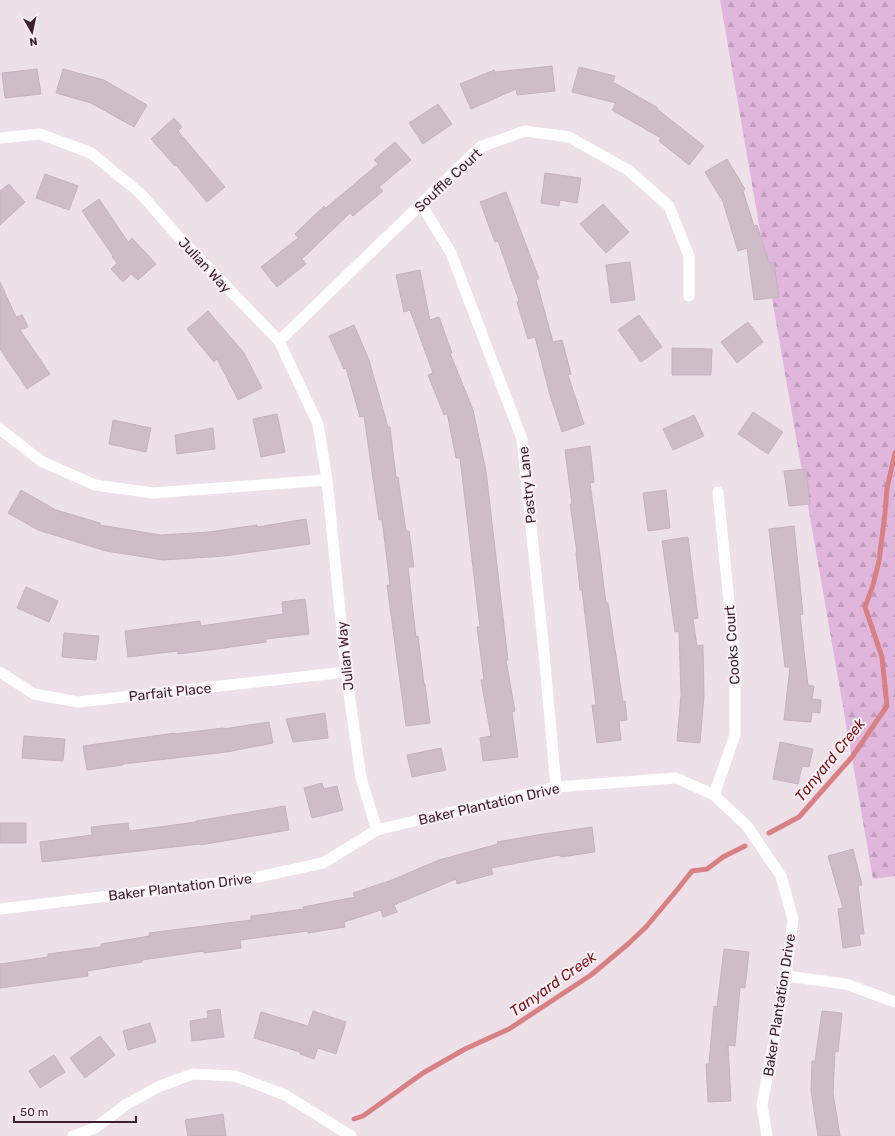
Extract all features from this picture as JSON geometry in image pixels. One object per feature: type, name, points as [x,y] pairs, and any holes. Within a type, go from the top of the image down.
[{"type":"street","name":"Souffle Court","points":[[279,341],[480,147],[525,132],[569,137],[628,170],[669,206],[689,256],[688,296]]},
{"type":"street","name":"Julian Way","points":[[0,138],[40,134],[91,153],[140,193],[177,235],[279,341],[318,424],[327,480],[346,672],[360,778],[378,830]]},
{"type":"street","name":"Pastry Lane","points":[[421,204],[452,253],[522,440],[543,642],[556,787]]},
{"type":"street","points":[[0,429],[41,461],[95,485],[153,493],[327,480]]},
{"type":"street","name":"Cooks Court","points":[[714,795],[735,735],[735,661],[718,492]]},
{"type":"street","name":"Parfait Place","points":[[0,672],[34,694],[78,702],[346,672]]},
{"type":"street","name":"Baker Plantation Drive","points":[[0,909],[249,879],[323,863],[378,830],[556,787],[676,778],[714,795],[747,826],[781,876],[793,919],[786,976],[762,1105],[767,1136]]},
{"type":"street","points":[[786,976],[846,984],[895,1002]]},
{"type":"street","points":[[73,1136],[95,1128],[127,1104],[160,1086],[193,1074],[235,1076],[285,1095],[351,1136]]},
{"type":"green space","points":[[720,0],[895,0],[895,876],[873,879]]},
{"type":"building","points":[[552,66],[555,91],[517,95],[516,89],[471,109],[460,84],[494,70],[495,72]]},
{"type":"building","points":[[579,67],[615,76],[613,82],[658,108],[657,109],[704,146],[689,165],[659,141],[661,138],[612,110],[616,103],[572,92]]},
{"type":"building","points":[[37,69],[41,94],[5,98],[2,73]]},
{"type":"building","points":[[63,69],[104,80],[147,105],[134,127],[91,103],[56,93]]},
{"type":"building","points":[[438,104],[452,124],[423,144],[409,123]]},
{"type":"building","points":[[174,118],[182,127],[178,131],[225,187],[207,202],[176,165],[175,166],[151,139]]},
{"type":"building","points":[[395,142],[411,160],[379,187],[383,191],[353,216],[350,213],[302,259],[306,264],[277,287],[261,267],[298,238],[295,234],[324,206],[326,208],[378,164],[374,160]]},
{"type":"building","points":[[727,159],[745,189],[743,191],[754,226],[757,225],[769,263],[774,263],[779,297],[754,300],[747,248],[738,251],[723,202],[705,172]]},
{"type":"building","points":[[545,173],[581,178],[577,203],[560,200],[559,206],[541,203]]},
{"type":"building","points":[[45,174],[78,186],[69,210],[36,198]]},
{"type":"building","points":[[9,184],[25,202],[0,225],[0,191]]},
{"type":"building","points":[[506,192],[539,279],[536,280],[553,342],[562,340],[571,374],[568,375],[584,424],[562,432],[550,395],[535,337],[528,339],[517,302],[519,301],[498,241],[495,242],[480,202]]},
{"type":"building","points":[[99,199],[128,242],[132,238],[156,264],[138,280],[131,274],[123,282],[111,269],[117,263],[82,211]]},
{"type":"building","points":[[603,204],[629,232],[606,253],[580,224]]},
{"type":"building","points":[[630,262],[635,300],[611,303],[606,265]]},
{"type":"building","points":[[420,270],[430,320],[439,317],[452,353],[450,353],[473,410],[486,471],[508,660],[506,660],[515,711],[512,712],[518,757],[483,761],[480,738],[491,736],[481,680],[484,680],[477,627],[480,627],[460,458],[456,458],[447,413],[444,415],[428,375],[433,373],[410,310],[404,312],[396,275]]},
{"type":"building","points":[[0,282],[16,317],[22,315],[28,327],[20,330],[50,374],[27,389],[0,349]]},
{"type":"building","points":[[208,311],[244,353],[262,388],[238,400],[217,359],[214,362],[187,329]]},
{"type":"building","points":[[639,315],[662,347],[641,362],[618,330]]},
{"type":"building","points":[[748,322],[763,342],[737,363],[721,342]]},
{"type":"building","points":[[354,325],[369,360],[388,427],[390,427],[396,477],[398,477],[406,531],[409,531],[414,567],[408,567],[416,637],[418,636],[430,723],[406,726],[387,585],[390,585],[382,519],[379,520],[364,416],[360,417],[346,368],[344,369],[329,336]]},
{"type":"building","points":[[672,348],[712,349],[711,375],[672,375]]},
{"type":"building","points":[[753,412],[783,432],[768,454],[738,434]]},
{"type":"building","points":[[277,414],[285,452],[261,457],[253,419]]},
{"type":"building","points":[[694,415],[704,436],[673,450],[663,429]]},
{"type":"building","points":[[113,420],[151,428],[146,452],[109,444]]},
{"type":"building","points":[[213,428],[215,449],[177,454],[175,435]]},
{"type":"building","points":[[590,446],[594,482],[590,483],[606,603],[608,603],[627,720],[619,721],[621,740],[597,743],[592,705],[596,705],[582,590],[580,590],[577,553],[570,504],[572,504],[565,450]]},
{"type":"building","points":[[806,469],[810,504],[789,506],[784,471]]},
{"type":"building","points":[[21,490],[56,510],[100,523],[100,525],[161,535],[209,532],[257,525],[257,527],[306,519],[310,544],[224,556],[163,560],[106,551],[38,530],[8,513]]},
{"type":"building","points":[[666,490],[670,528],[648,531],[643,493]]},
{"type":"building","points":[[794,526],[803,614],[800,615],[808,685],[814,686],[812,699],[821,700],[820,713],[812,712],[811,722],[784,720],[790,667],[785,667],[769,529]]},
{"type":"building","points":[[688,537],[698,618],[693,619],[697,646],[703,645],[704,695],[700,743],[677,741],[681,695],[679,631],[675,632],[662,541]]},
{"type":"building","points":[[26,587],[58,601],[49,622],[17,608]]},
{"type":"building","points":[[305,599],[309,634],[266,639],[266,642],[178,654],[178,651],[128,657],[125,631],[200,621],[201,626],[283,614],[282,602]]},
{"type":"building","points":[[64,633],[99,636],[96,660],[62,657]]},
{"type":"building","points":[[325,713],[328,738],[293,742],[286,719]]},
{"type":"building","points":[[269,722],[273,743],[227,752],[123,764],[87,770],[83,746]]},
{"type":"building","points":[[24,736],[65,739],[63,761],[22,758]]},
{"type":"building","points":[[780,742],[813,749],[809,767],[802,766],[798,784],[773,779]]},
{"type":"building","points":[[441,748],[446,770],[412,777],[407,755]]},
{"type":"building","points":[[322,783],[324,789],[337,786],[343,810],[312,818],[304,788]]},
{"type":"building","points":[[285,806],[289,830],[200,845],[42,862],[40,842],[92,835],[91,827],[128,823],[129,831],[196,822]]},
{"type":"building","points":[[0,823],[26,823],[26,843],[0,843]]},
{"type":"building","points":[[592,827],[595,852],[561,857],[560,855],[491,868],[493,874],[457,884],[456,879],[394,905],[397,912],[383,917],[381,910],[344,922],[345,927],[308,933],[308,931],[240,940],[241,948],[204,953],[204,951],[142,960],[142,962],[87,971],[88,976],[0,988],[0,964],[48,957],[48,954],[101,947],[101,944],[150,936],[149,933],[251,920],[251,916],[304,909],[303,907],[355,897],[353,893],[392,880],[439,860],[498,844],[497,842]]},
{"type":"building","points":[[853,849],[862,885],[858,886],[864,934],[859,934],[861,945],[843,948],[838,909],[843,908],[828,856]]},
{"type":"building","points":[[724,949],[749,952],[745,988],[740,987],[735,1046],[728,1045],[731,1101],[708,1102],[706,1064],[709,1064],[714,1006],[717,1007]]},
{"type":"building","points":[[220,1009],[224,1037],[192,1041],[190,1021],[208,1018],[207,1011]]},
{"type":"building","points":[[313,1011],[346,1022],[336,1054],[318,1048],[314,1059],[300,1054],[300,1052],[254,1038],[261,1012],[308,1026]]},
{"type":"building","points":[[822,1011],[842,1013],[838,1052],[835,1051],[833,1093],[840,1136],[818,1136],[811,1091],[812,1061],[815,1061]]},
{"type":"building","points":[[150,1023],[156,1042],[128,1050],[123,1031]]},
{"type":"building","points":[[100,1036],[115,1055],[85,1078],[70,1058]]},
{"type":"building","points":[[54,1055],[65,1072],[40,1088],[29,1071]]},
{"type":"building","points":[[223,1114],[226,1136],[188,1136],[185,1120]]},
{"type":"waterway","name":"Tanyard Creek","points":[[769,833],[799,817],[852,757],[887,706],[882,657],[865,607],[873,585],[879,561],[887,488],[895,453]]},
{"type":"waterway","name":"Tanyard Creek","points":[[354,1119],[363,1116],[423,1073],[465,1049],[509,1029],[591,975],[646,927],[692,871],[707,869],[723,857],[745,846]]}]
